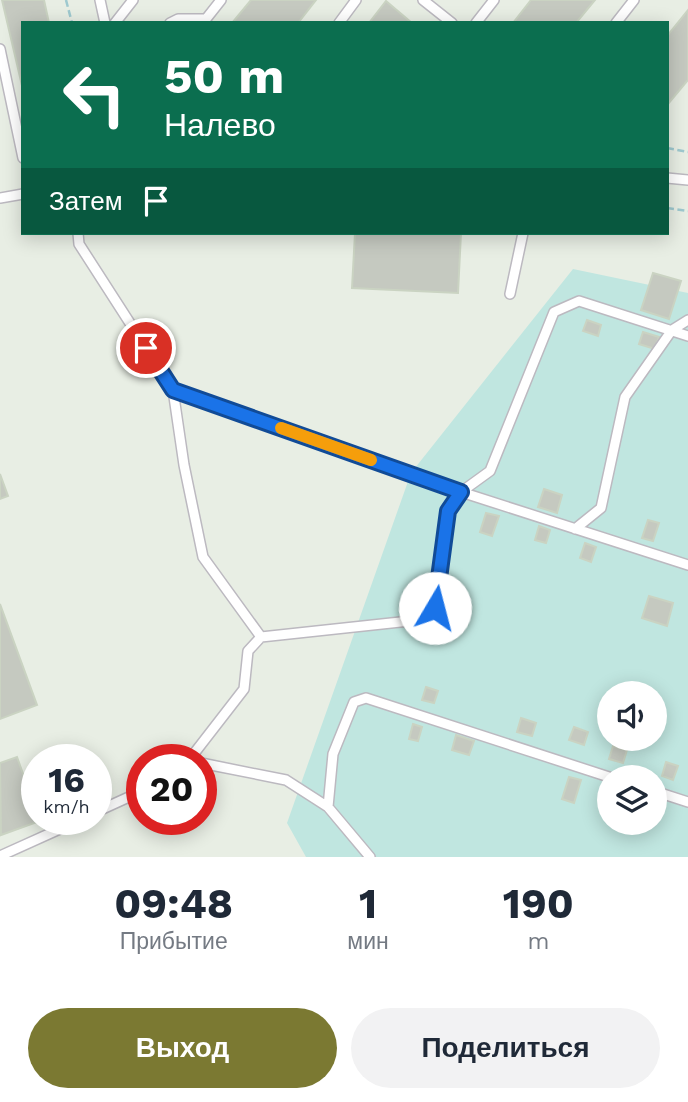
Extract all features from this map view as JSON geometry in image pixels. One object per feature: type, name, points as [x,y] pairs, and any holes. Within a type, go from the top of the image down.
[{"type":"lane","points":[[100,0],[105,21]]},
{"type":"lane","points":[[117,21],[133,0]]},
{"type":"lane","points":[[174,21],[206,19],[221,0]]},
{"type":"lane","points":[[340,21],[356,0]]},
{"type":"lane","points":[[423,0],[449,21]]},
{"type":"lane","points":[[478,21],[494,0]]},
{"type":"lane","points":[[618,21],[634,0]]},
{"type":"lane","points":[[0,49],[21,149]]},
{"type":"lane","points":[[669,178],[688,180]]},
{"type":"lane","points":[[0,198],[21,194]]},
{"type":"lane","points":[[78,235],[79,244],[173,390],[184,465],[203,557],[261,636]]},
{"type":"lane","points":[[510,293],[523,235]]},
{"type":"lane","points":[[201,744],[244,689],[248,651],[261,636],[419,620],[429,616],[435,608],[448,511],[461,492],[489,471],[554,312],[579,301],[688,335]]},
{"type":"lane","points":[[575,529],[601,508],[625,397],[672,330],[688,320]]},
{"type":"lane","points":[[173,390],[461,492],[688,565]]},
{"type":"lane","points":[[328,807],[333,754],[354,702],[366,698],[597,773]]},
{"type":"lane","points":[[217,766],[286,780],[328,807],[370,857]]},
{"type":"lane","points":[[667,795],[688,802]]},
{"type":"lane","points":[[0,856],[47,835]]},
{"type":"path","points":[[66,0],[71,21]]},
{"type":"path","points":[[669,149],[688,152]]},
{"type":"path","points":[[669,208],[688,211]]},
{"type":"shaded area","points":[[573,269],[688,293],[688,857],[306,857],[287,823],[411,473]]},
{"type":"building","points":[[2,0],[44,0],[49,21],[21,21],[21,81]]},
{"type":"building","points":[[251,0],[316,0],[300,21],[234,21]]},
{"type":"building","points":[[531,0],[595,0],[578,21],[515,21]]},
{"type":"building","points":[[386,1],[410,21],[371,21]]},
{"type":"building","points":[[688,10],[688,80],[669,103],[669,34]]},
{"type":"building","points":[[355,235],[461,235],[458,293],[352,288]]},
{"type":"building","points":[[653,273],[681,281],[669,319],[641,310]]},
{"type":"building","points":[[587,320],[601,325],[598,336],[583,331]]},
{"type":"building","points":[[643,332],[659,337],[655,349],[639,344]]},
{"type":"building","points":[[0,474],[8,496],[0,499]]},
{"type":"building","points":[[544,489],[562,495],[557,513],[538,507]]},
{"type":"building","points":[[486,513],[499,516],[492,536],[480,532]]},
{"type":"building","points":[[648,520],[659,523],[653,541],[642,538]]},
{"type":"building","points":[[539,526],[550,530],[546,543],[535,540]]},
{"type":"building","points":[[585,543],[596,547],[591,562],[580,558]]},
{"type":"building","points":[[649,596],[673,603],[667,626],[642,618]]},
{"type":"building","points":[[0,604],[37,705],[0,719]]},
{"type":"building","points":[[426,687],[438,691],[434,703],[422,700]]},
{"type":"building","points":[[521,718],[536,723],[532,736],[517,732]]},
{"type":"building","points":[[413,724],[422,727],[418,741],[409,739]]},
{"type":"building","points":[[574,727],[588,732],[584,745],[569,740]]},
{"type":"building","points":[[456,735],[474,741],[469,755],[452,750]]},
{"type":"building","points":[[611,751],[627,751],[623,763],[609,759]]},
{"type":"building","points":[[17,757],[21,768],[21,828],[1,835],[0,763]]},
{"type":"building","points":[[666,762],[678,766],[673,780],[667,778]]},
{"type":"building","points":[[569,777],[581,780],[574,803],[562,799]]},
{"type":"slow traffic","points":[[281,428],[371,460]]},
{"type":"route","points":[[146,348],[173,390],[461,492],[448,511],[435,608]]}]
